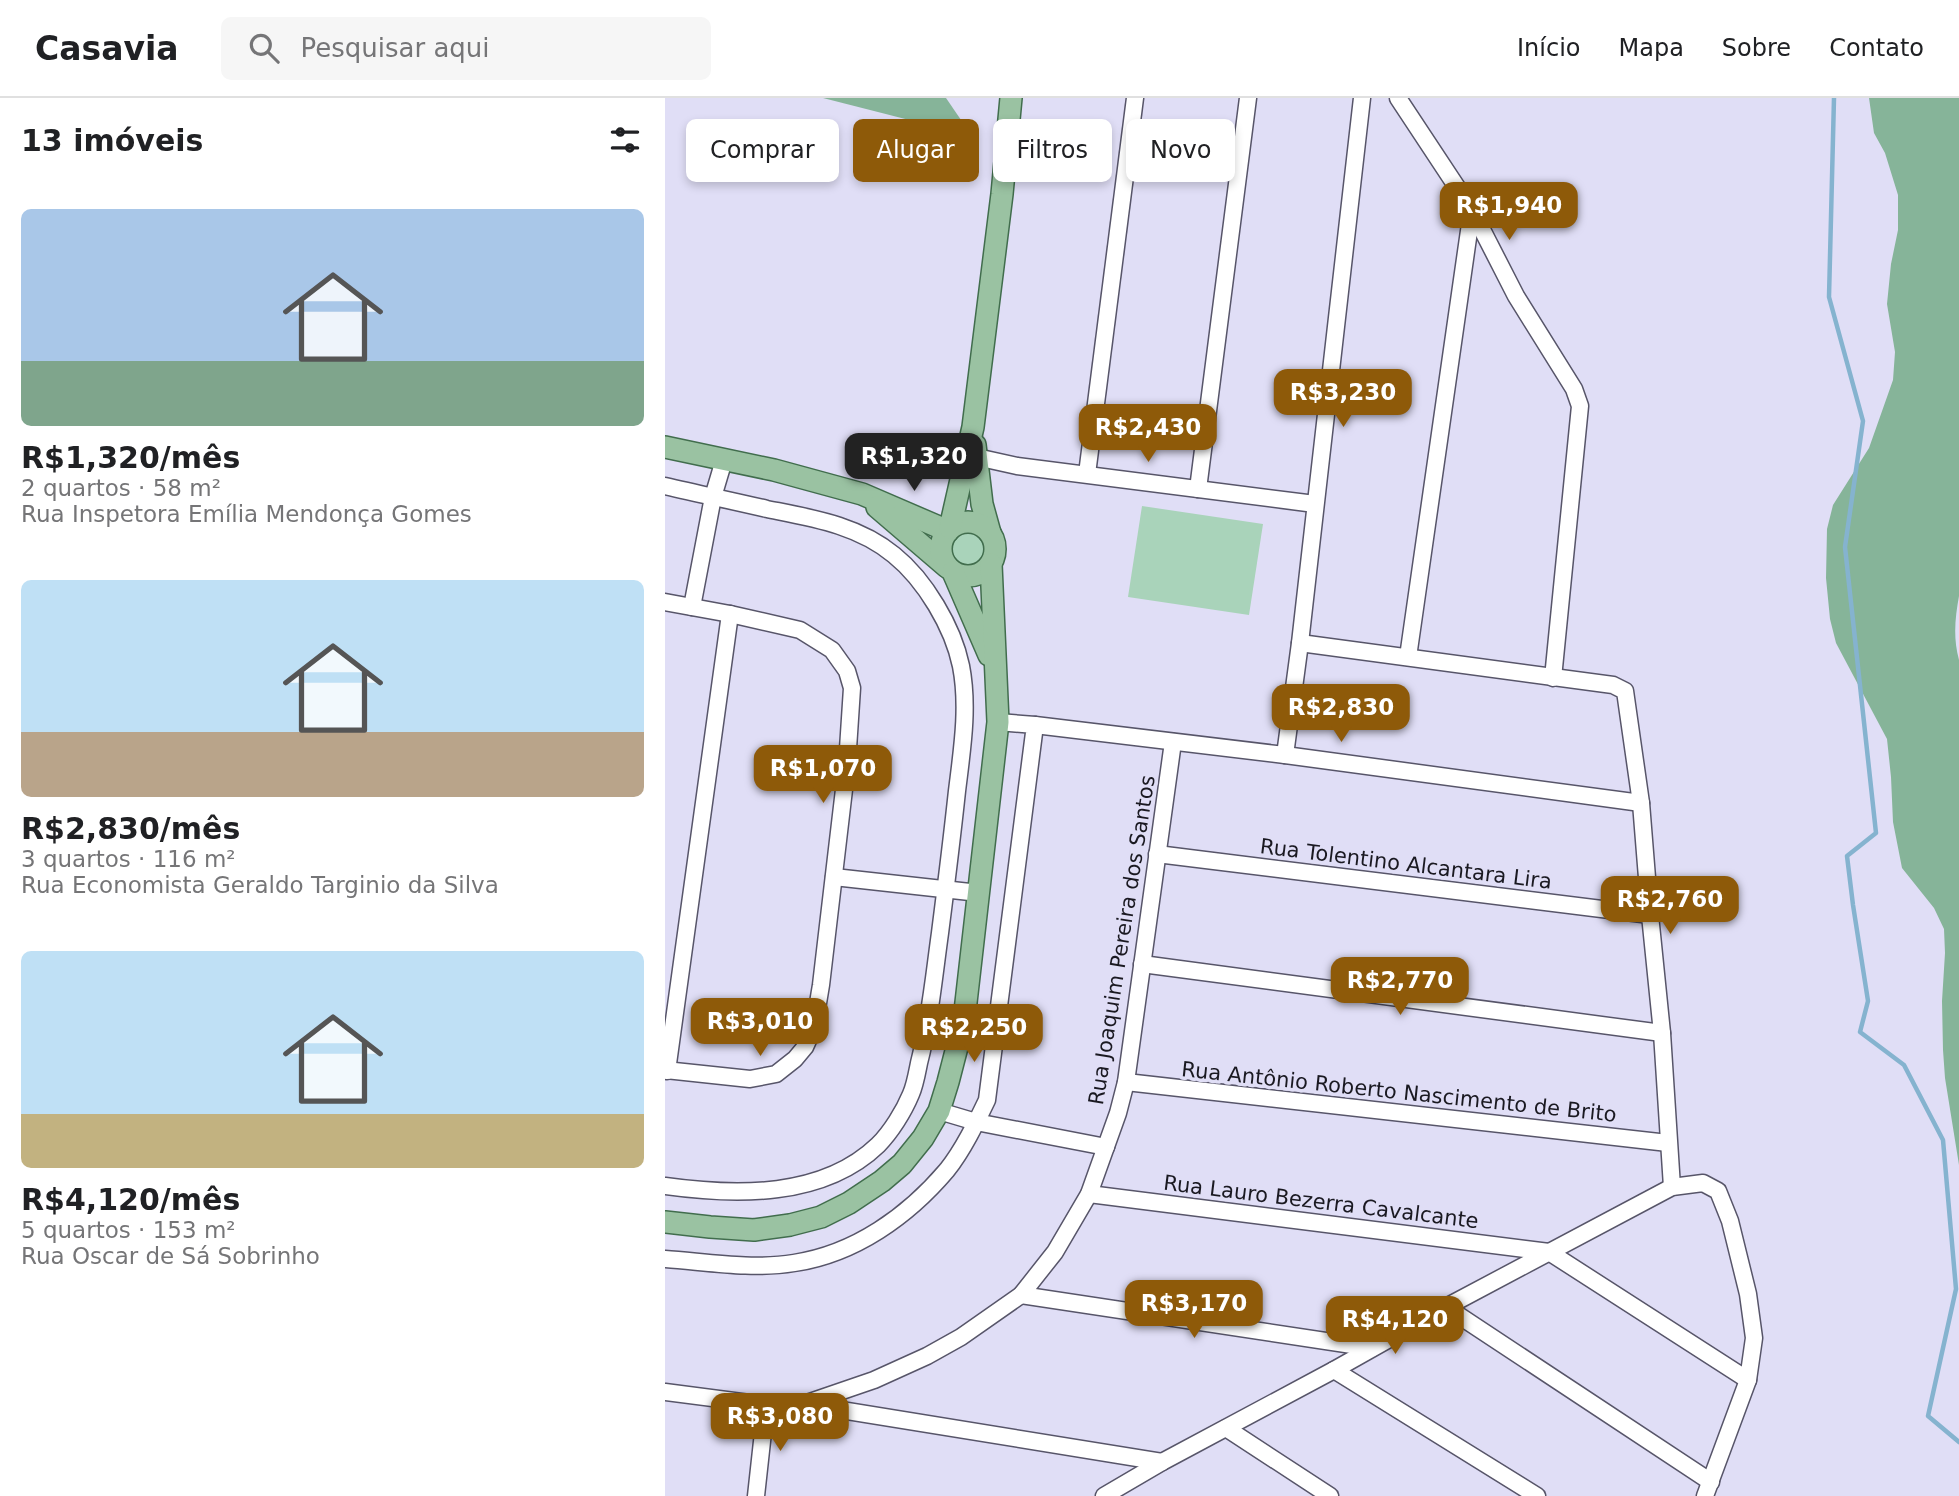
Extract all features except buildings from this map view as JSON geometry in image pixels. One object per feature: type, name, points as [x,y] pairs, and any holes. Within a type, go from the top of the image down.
[{"type":"main road","points":[[949,530],[973,443],[1011,98]]},
{"type":"main road","points":[[665,1222],[754,1230],[821,1217],[860,1196],[902,1164],[923,1138],[939,1111],[964,1020],[998,722],[991,564],[995,548],[982,504],[973,443]]},
{"type":"main road","points":[[665,447],[774,470],[862,494],[949,530]]},
{"type":"main road","points":[[862,494],[950,570],[974,576],[991,564]]},
{"type":"main road","points":[[990,533],[971,522],[957,524],[945,535],[941,546],[942,557],[994,667]]},
{"type":"street","points":[[1087,474],[1135,98]]},
{"type":"street","points":[[1198,489],[1248,98]]},
{"type":"street","points":[[1285,755],[1362,98]]},
{"type":"street","points":[[1398,98],[1472,210],[1515,296],[1574,389],[1580,406],[1553,678]]},
{"type":"street","points":[[1408,656],[1472,210]]},
{"type":"street","points":[[973,443],[981,458],[1017,466],[1315,504]]},
{"type":"street","points":[[692,607],[713,497],[725,460]]},
{"type":"street","points":[[665,486],[834,523],[867,536],[895,555],[917,579],[941,613],[957,648],[965,692],[965,726],[927,1032],[911,1094],[896,1121],[880,1143],[855,1164],[825,1178],[793,1187],[743,1192],[665,1186]]},
{"type":"street","points":[[665,602],[730,614],[800,630],[832,650],[847,671],[852,688],[834,877],[814,1027],[805,1047],[795,1059],[776,1074],[750,1079],[666,1070],[730,614]]},
{"type":"street","points":[[1300,643],[1613,685],[1625,691],[1641,803],[1662,1033],[1672,1187]]},
{"type":"street","points":[[998,722],[1035,724],[1285,755],[1641,803]]},
{"type":"street","points":[[665,1259],[759,1266],[794,1264],[829,1255],[859,1243],[909,1209],[948,1168],[987,1100],[1035,724]]},
{"type":"street","name":"Rua Joaquim Pereira dos Santos","points":[[804,1404],[874,1380],[927,1356],[961,1337],[1021,1295],[1055,1252],[1089,1195],[1126,1082],[1173,742]]},
{"type":"street","name":"Rua Tolentino Alcantara Lira","points":[[1157,854],[1650,915]]},
{"type":"street","points":[[834,877],[979,893]]},
{"type":"street","points":[[1142,964],[1662,1033]]},
{"type":"street","name":"Rua Antônio Roberto Nascimento de Brito","points":[[1126,1082],[1668,1143]]},
{"type":"street","points":[[939,1111],[976,1122],[1106,1147]]},
{"type":"street","points":[[1109,1495],[1162,1462],[1446,1307],[1672,1187],[1703,1183],[1719,1191],[1730,1221],[1748,1294],[1754,1338],[1748,1380],[1708,1489],[1446,1307]]},
{"type":"street","name":"Rua Lauro Bezerra Cavalcante","points":[[1089,1195],[1549,1252]]},
{"type":"street","points":[[1549,1252],[1748,1380]]},
{"type":"street","points":[[1021,1295],[1372,1348]]},
{"type":"street","points":[[1334,1370],[1537,1496]]},
{"type":"street","points":[[665,1392],[767,1405],[804,1404],[1162,1462]]},
{"type":"street","points":[[756,1496],[767,1405]]},
{"type":"street","points":[[1226,1428],[1330,1496]]},
{"type":"green space","points":[[823,98],[946,98],[960,119],[905,119]]},
{"type":"green space","points":[[1869,98],[1959,98],[1959,596],[1955,628],[1959,660],[1959,1165],[1943,1050],[1944,929],[1934,908],[1902,868],[1893,822],[1887,739],[1836,643],[1830,619],[1826,578],[1827,529],[1833,505],[1869,448],[1893,380],[1895,352],[1887,304],[1898,230],[1898,195],[1885,153],[1874,133]]},
{"type":"green space","points":[[1142,506],[1263,524],[1249,615],[1128,597]]},
{"type":"green space","points":[[968,532],[980,537],[985,549],[980,561],[968,566],[956,561],[951,549],[956,537]]},
{"type":"waterway","points":[[1834,98],[1829,297],[1863,421],[1845,547],[1876,833],[1847,856],[1868,1001],[1860,1032],[1904,1065],[1943,1140],[1956,1289],[1928,1416],[1959,1442]]}]
